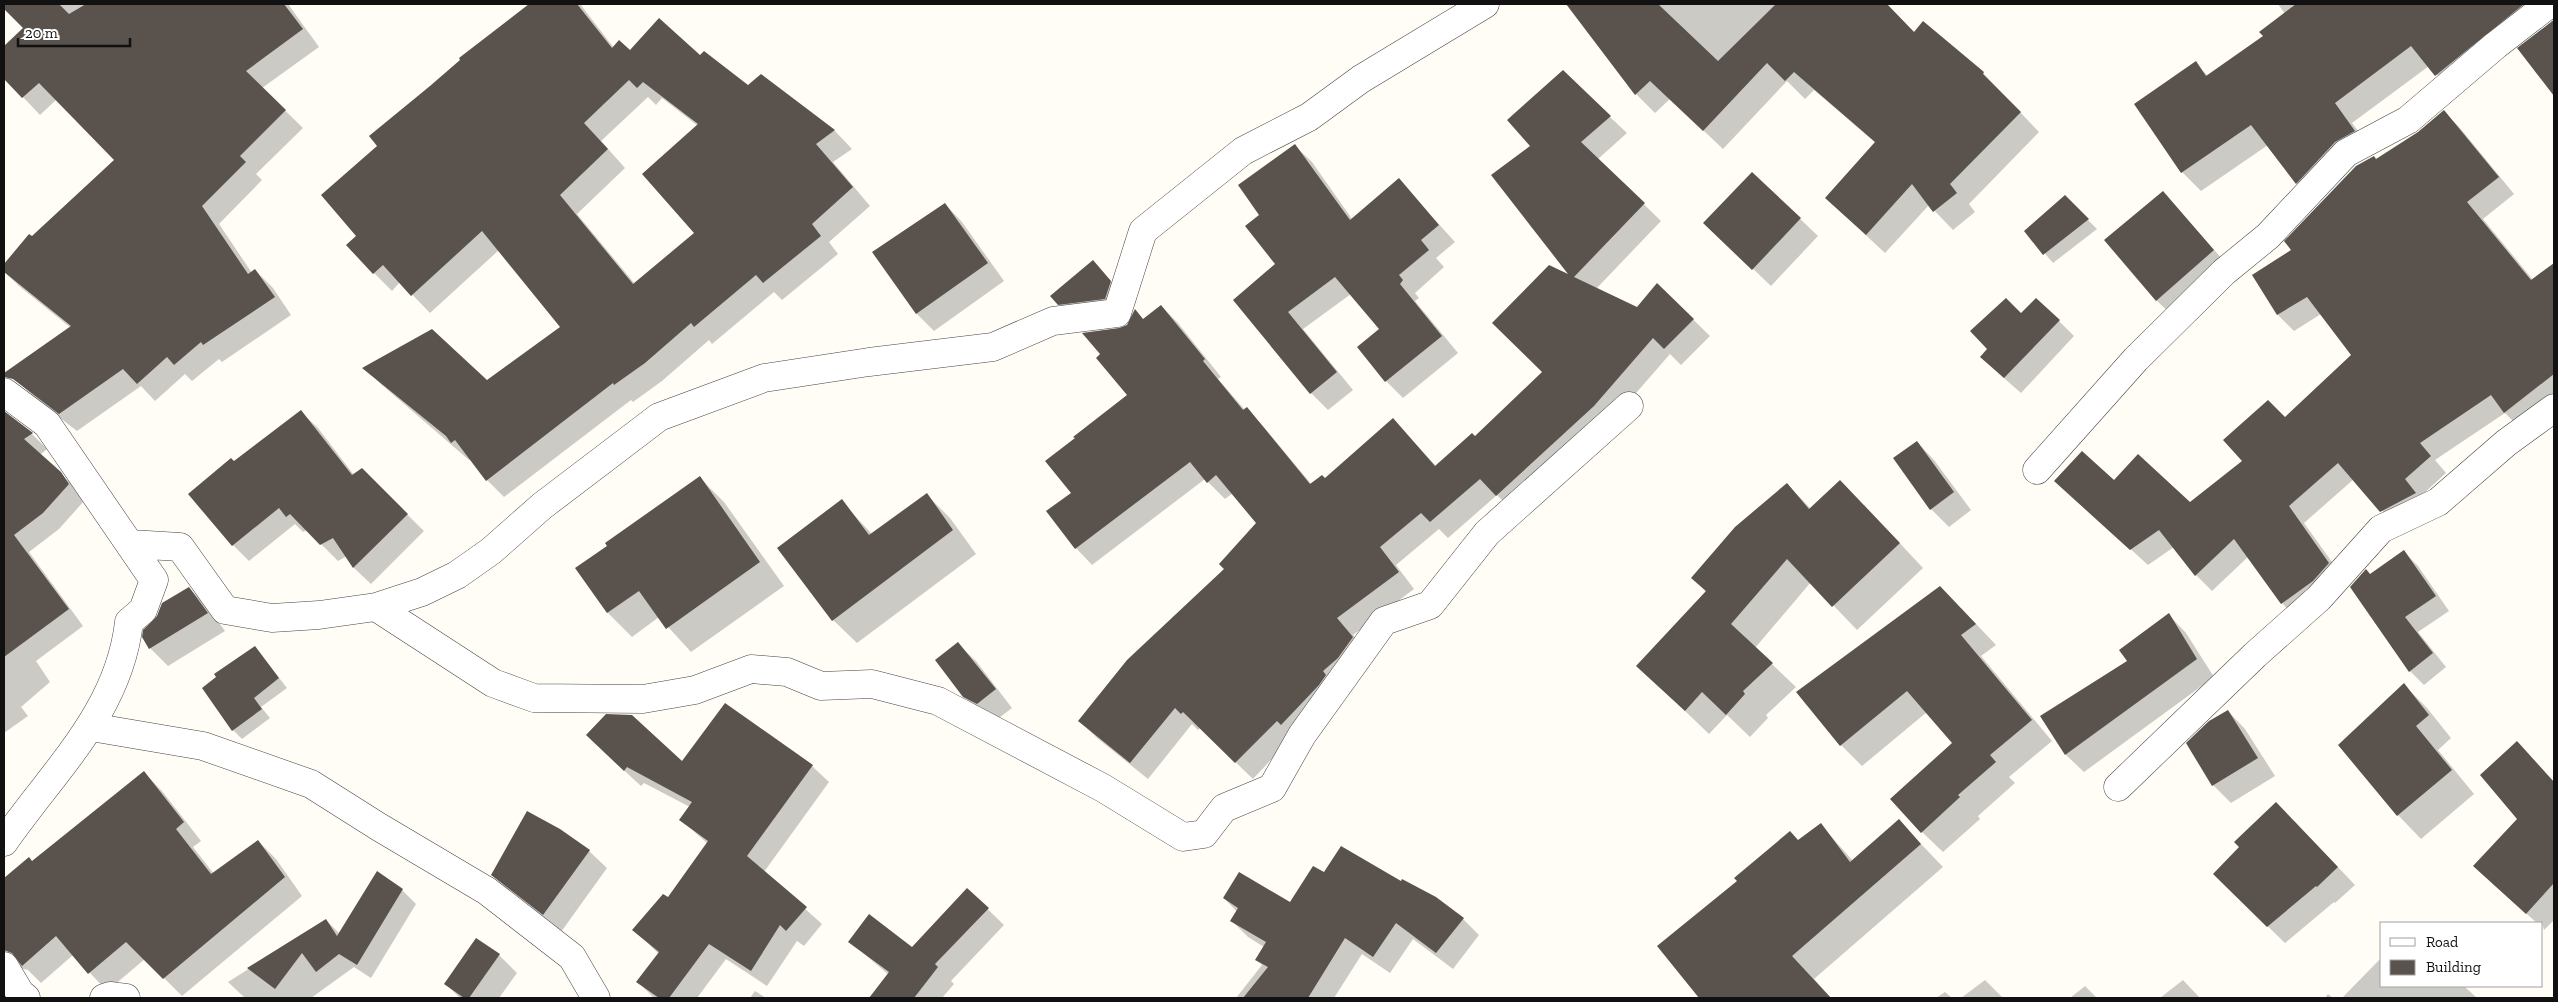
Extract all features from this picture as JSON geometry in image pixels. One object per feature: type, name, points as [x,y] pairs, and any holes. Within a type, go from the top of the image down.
[{"type":"street","points":[[130,544],[180,547],[225,610],[272,618],[319,615],[376,607],[422,592],[457,575],[491,551],[542,506],[659,417],[764,378],[868,362],[993,347],[1053,321],[1117,313],[1143,231],[1243,152],[1309,117],[1361,79],[1485,4]]},
{"type":"street","points":[[2037,470],[2136,359],[2224,272],[2268,236],[2346,153],[2408,120],[2496,44],[2549,4]]},
{"type":"street","points":[[4,392],[47,424],[154,580],[143,610],[129,622],[127,639],[112,686],[91,728],[28,807],[4,842]]},
{"type":"street","points":[[376,607],[493,683],[534,698],[643,699],[695,690],[751,669],[787,672],[821,686],[872,684],[938,701],[1103,788],[1183,837],[1204,834],[1224,808],[1272,788],[1302,735],[1384,621],[1430,605],[1487,533],[1629,406]]},
{"type":"street","points":[[2118,787],[2255,654],[2319,598],[2381,529],[2438,502],[2506,443],[2554,408]]},
{"type":"street","points":[[91,728],[203,746],[311,784],[379,827],[487,890],[572,957],[596,998]]},
{"type":"street","points":[[4,966],[20,993],[26,998]]},
{"type":"street","points":[[104,998],[110,996],[126,998]]},
{"type":"building","points":[[4,4],[59,4],[69,14],[86,4],[284,4],[303,29],[246,71],[286,110],[240,156],[246,162],[202,206],[248,274],[255,269],[275,297],[203,345],[201,342],[174,365],[167,357],[137,384],[123,369],[59,414],[13,379],[4,377],[4,373],[71,326],[4,272],[4,264],[29,234],[32,236],[114,160],[39,83],[22,98],[4,79],[4,46],[23,28],[4,9]]},
{"type":"building","points":[[529,4],[577,4],[612,48],[619,40],[630,50],[659,18],[700,55],[704,51],[748,85],[761,74],[835,130],[816,144],[853,187],[812,224],[821,236],[763,283],[756,275],[694,327],[691,323],[645,363],[614,385],[613,383],[486,481],[455,440],[451,443],[446,436],[362,368],[432,329],[487,380],[560,327],[482,231],[411,296],[383,265],[373,274],[346,245],[356,236],[321,195],[377,146],[369,136],[460,60],[459,58]],"holes":[[[629,80],[637,88],[643,82],[698,124],[642,174],[694,233],[633,284],[560,195],[608,149],[584,123]]]},
{"type":"building","points":[[1566,4],[1658,4],[1718,61],[1776,4],[1887,4],[1914,32],[1923,21],[1984,72],[1983,74],[2021,112],[1950,184],[1957,193],[1933,212],[1912,184],[1866,235],[1825,198],[1875,142],[1794,72],[1785,81],[1767,63],[1703,131],[1650,81],[1635,95]]},
{"type":"building","points":[[2296,4],[2524,4],[2435,76],[2411,46],[2335,103],[2355,131],[2335,142],[2296,184],[2251,125],[2181,173],[2134,104],[2196,61],[2206,76],[2263,36],[2259,32]]},
{"type":"building","points":[[2554,20],[2554,96],[2517,48]]},
{"type":"building","points":[[1563,70],[1611,116],[1581,142],[1645,203],[1574,277],[1637,307],[1657,283],[1694,319],[1664,349],[1653,338],[1594,406],[1496,496],[1480,479],[1430,522],[1421,513],[1380,547],[1399,572],[1337,618],[1353,637],[1338,658],[1323,671],[1326,675],[1319,685],[1281,725],[1277,721],[1235,763],[1183,712],[1181,714],[1175,708],[1130,763],[1078,721],[1127,660],[1224,569],[1219,564],[1256,523],[1216,475],[1207,483],[1190,462],[1075,549],[1046,511],[1071,493],[1045,461],[1127,395],[1096,358],[1100,354],[1082,333],[1119,328],[1127,325],[1135,309],[1143,319],[1161,305],[1243,410],[1247,407],[1310,484],[1322,475],[1325,478],[1393,418],[1435,466],[1472,433],[1475,436],[1542,372],[1492,323],[1549,265],[1568,274],[1491,175],[1530,146],[1507,120]]},
{"type":"building","points":[[2444,110],[2499,177],[2467,202],[2531,280],[2554,263],[2554,374],[2504,413],[2491,395],[2420,443],[2431,456],[2405,479],[2416,493],[2380,512],[2338,463],[2289,506],[2329,563],[2313,581],[2281,604],[2234,539],[2195,576],[2159,530],[2130,550],[2054,481],[2082,451],[2114,480],[2138,454],[2190,502],[2242,461],[2223,440],[2268,400],[2285,417],[2351,355],[2307,297],[2277,315],[2252,275],[2291,250],[2284,241],[2356,166],[2374,156],[2376,159],[2418,132]]},
{"type":"building","points":[[1295,144],[1350,220],[1399,178],[1439,225],[1421,240],[1429,250],[1399,275],[1403,280],[1400,284],[1442,336],[1385,382],[1357,347],[1379,329],[1335,277],[1288,312],[1337,372],[1310,394],[1233,300],[1275,264],[1245,226],[1259,215],[1238,185]]},
{"type":"building","points":[[1752,172],[1801,218],[1752,270],[1703,223]]},
{"type":"building","points":[[2163,191],[2214,250],[2156,301],[2104,240]]},
{"type":"building","points":[[2065,195],[2089,219],[2043,255],[2024,231]]},
{"type":"building","points":[[945,203],[988,263],[916,314],[872,252]]},
{"type":"building","points":[[1093,260],[1111,281],[1105,299],[1058,305],[1050,296]]},
{"type":"building","points":[[2006,298],[2021,313],[2036,298],[2060,320],[2004,378],[1980,357],[1987,349],[1970,331]]},
{"type":"building","points":[[301,410],[352,475],[362,468],[408,514],[353,568],[333,538],[320,545],[290,514],[286,517],[279,508],[232,546],[188,494],[231,458],[234,461]]},
{"type":"building","points":[[4,411],[33,433],[24,439],[61,472],[69,484],[43,513],[14,535],[69,609],[4,657]]},
{"type":"building","points":[[1917,441],[1954,492],[1930,510],[1893,458]]},
{"type":"building","points":[[700,476],[760,562],[666,629],[639,591],[607,613],[575,568],[607,546],[605,543]]},
{"type":"building","points":[[1840,480],[1900,543],[1832,607],[1787,559],[1731,624],[1773,663],[1743,691],[1745,694],[1726,715],[1702,692],[1685,711],[1636,666],[1706,591],[1691,578],[1735,527],[1787,483],[1809,509]]},
{"type":"building","points":[[927,493],[953,530],[832,621],[777,548],[842,499],[869,535]]},
{"type":"building","points":[[2404,550],[2436,596],[2405,617],[2433,653],[2409,672],[2350,587],[2366,569],[2370,574]]},
{"type":"building","points":[[1940,586],[1976,624],[1961,635],[2032,720],[1990,755],[1996,762],[1958,795],[1960,797],[1921,833],[1890,799],[1952,743],[1907,691],[1840,746],[1796,692]]},
{"type":"building","points":[[189,587],[208,613],[149,649],[142,637],[143,630],[157,616],[162,603]]},
{"type":"building","points":[[2169,613],[2197,659],[2065,755],[2040,716],[2127,661],[2119,650]]},
{"type":"building","points":[[958,642],[996,689],[977,704],[963,697],[935,660]]},
{"type":"building","points":[[255,646],[279,678],[254,698],[262,709],[232,731],[202,688],[216,677],[214,674]]},
{"type":"building","points":[[2404,683],[2429,715],[2416,726],[2452,770],[2397,816],[2338,745]]},
{"type":"building","points":[[725,703],[813,765],[747,856],[807,907],[786,931],[780,925],[751,971],[709,944],[669,998],[659,998],[636,982],[659,952],[632,930],[663,894],[668,897],[708,841],[679,820],[692,802],[627,767],[624,771],[586,735],[606,714],[632,715],[682,761]]},
{"type":"building","points":[[2228,710],[2258,758],[2212,786],[2186,743],[2209,721]]},
{"type":"building","points":[[2517,741],[2554,782],[2554,883],[2526,914],[2473,866],[2517,819],[2480,775]]},
{"type":"building","points":[[144,771],[184,822],[176,829],[211,874],[258,840],[285,877],[163,979],[126,942],[88,974],[56,936],[22,966],[12,953],[4,950],[4,878],[29,857],[32,861]]},
{"type":"building","points":[[2276,802],[2338,867],[2317,887],[2267,927],[2213,874],[2239,847],[2234,842]]},
{"type":"building","points":[[527,811],[560,829],[590,850],[543,915],[491,875]]},
{"type":"building","points":[[1899,819],[1921,844],[1792,956],[1831,998],[1699,998],[1657,946],[1737,881],[1734,878],[1790,831],[1798,840],[1821,823],[1850,862]]},
{"type":"building","points":[[1341,846],[1401,881],[1402,879],[1436,897],[1464,918],[1436,953],[1396,923],[1373,957],[1345,938],[1308,998],[1243,998],[1268,967],[1255,960],[1266,942],[1230,921],[1238,908],[1223,898],[1239,872],[1290,902],[1313,866],[1324,872]]},
{"type":"building","points":[[377,871],[403,889],[357,965],[339,954],[316,972],[302,953],[275,989],[247,968],[326,919],[337,936]]},
{"type":"building","points":[[967,888],[989,908],[935,964],[938,967],[914,998],[869,998],[889,972],[848,942],[869,914],[912,947]]},
{"type":"building","points":[[476,938],[500,954],[469,998],[464,998],[444,984]]}]
